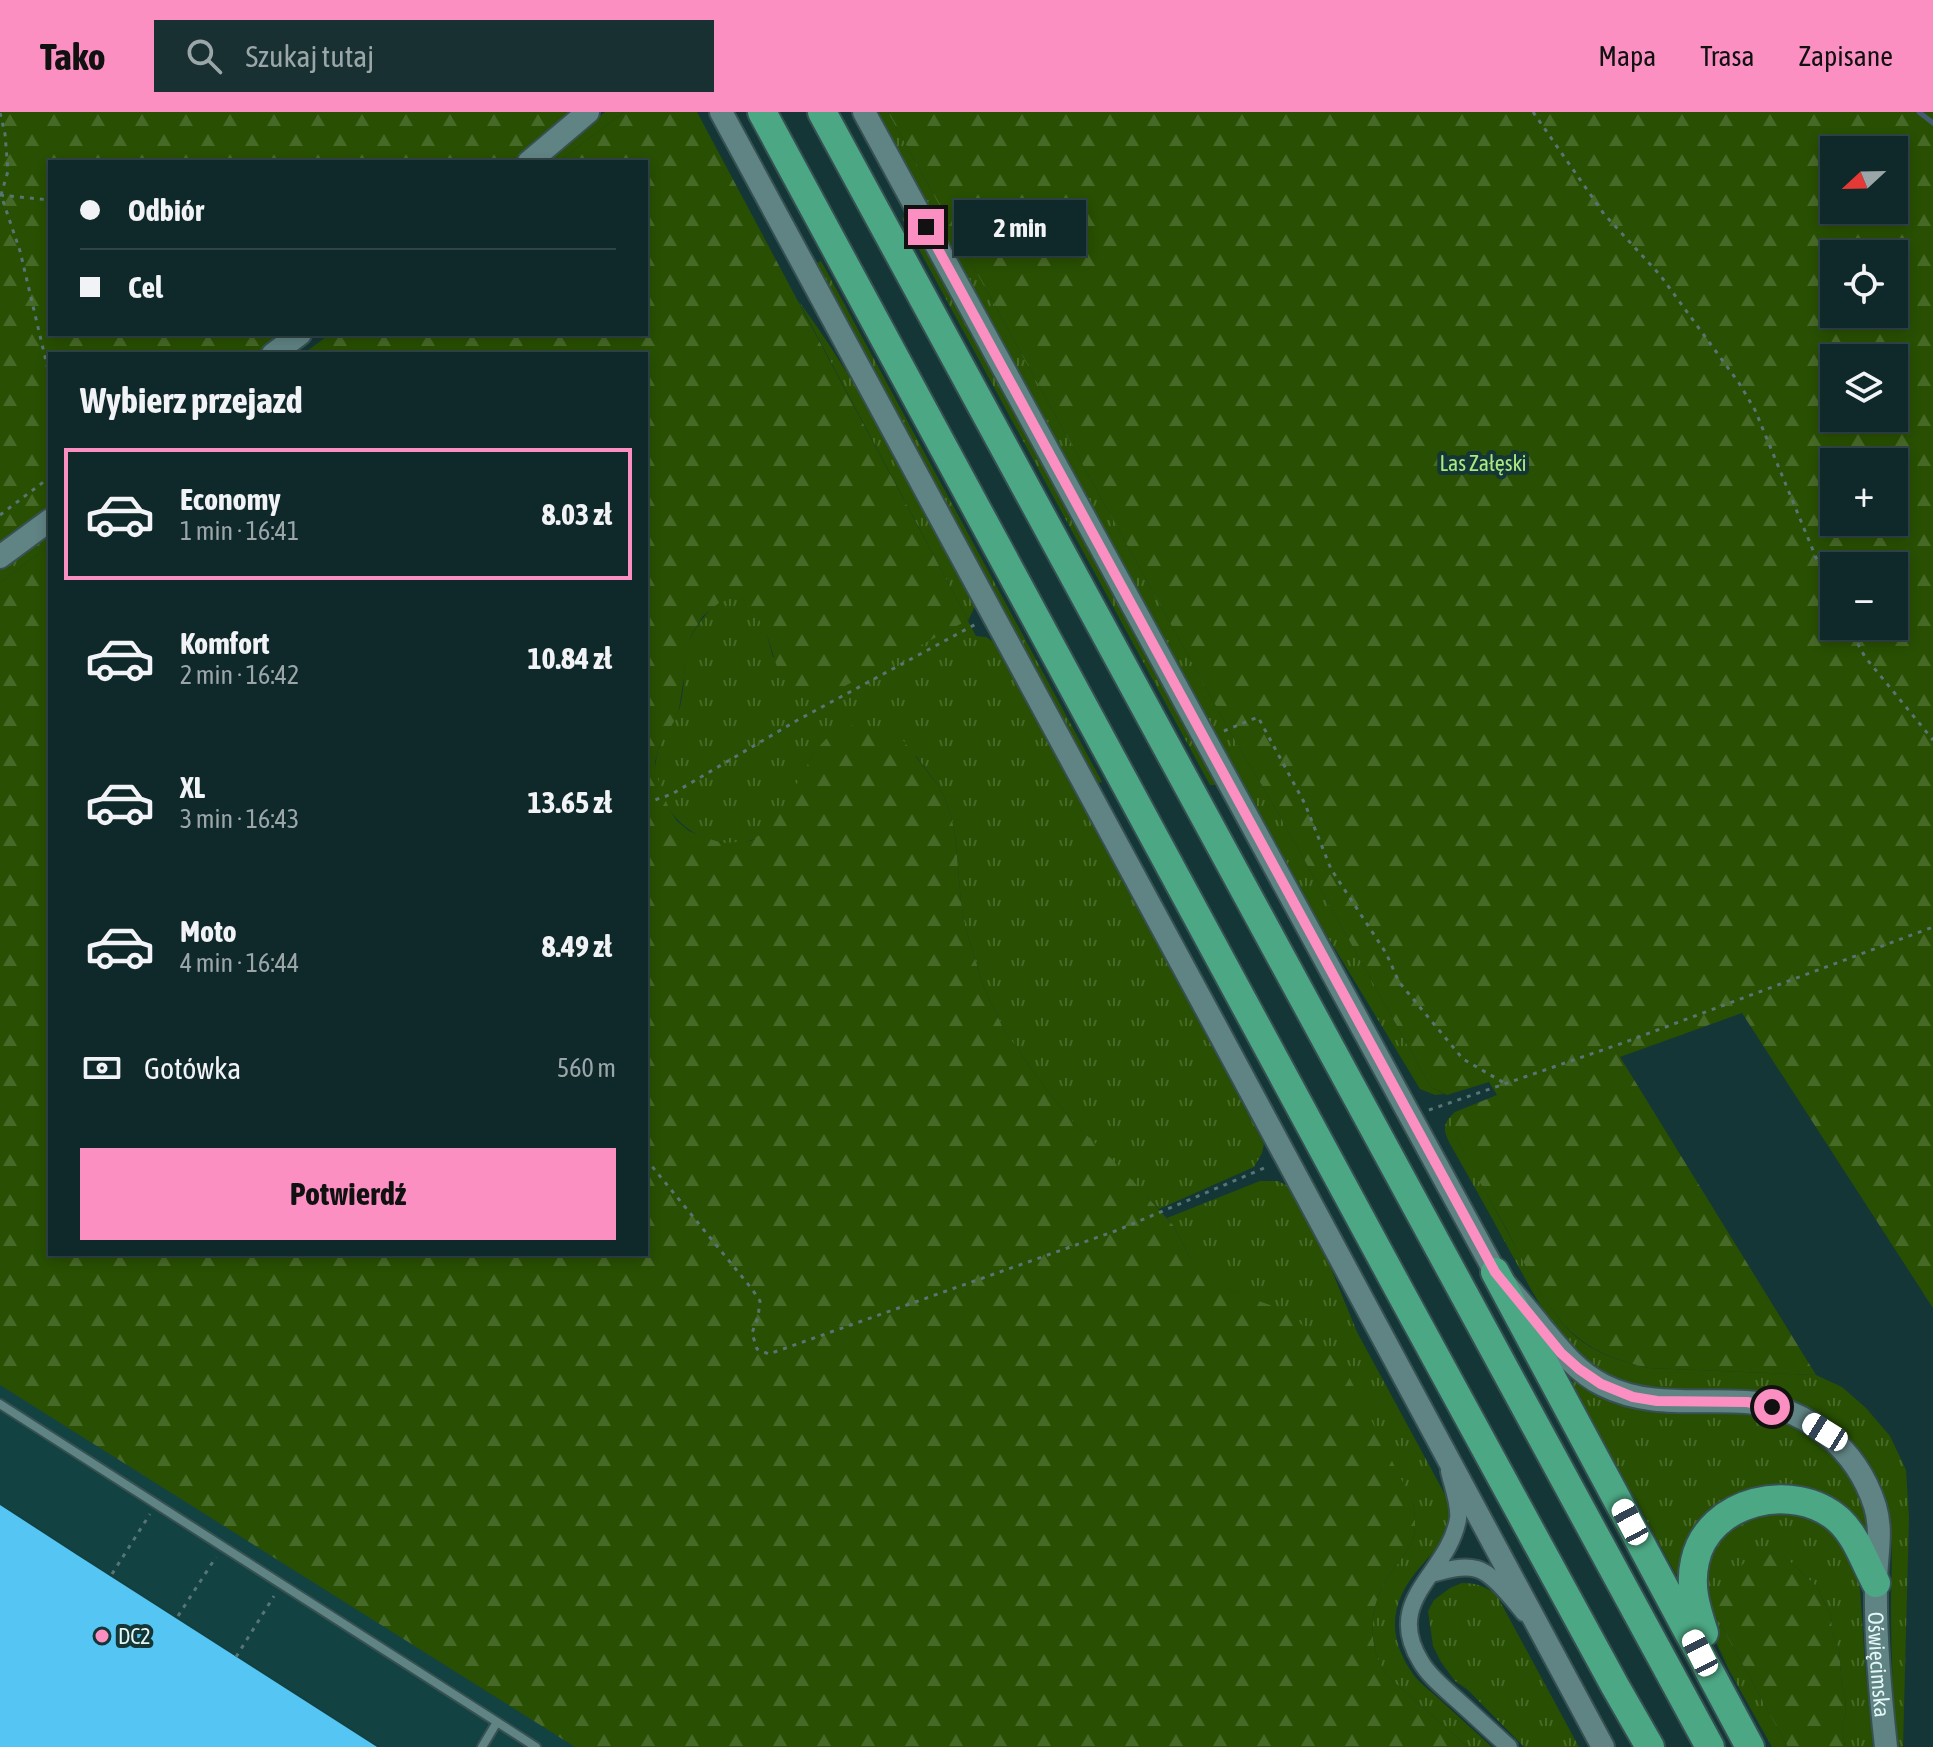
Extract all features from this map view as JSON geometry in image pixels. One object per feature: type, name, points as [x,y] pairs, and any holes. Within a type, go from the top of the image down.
[{"type":"highway","points":[[762,112],[1650,1747]]},
{"type":"highway","points":[[822,112],[1710,1747]]},
{"type":"highway","points":[[1495,1272],[1750,1747]]},
{"type":"highway","points":[[1710,1673],[1703,1630],[1693,1596],[1695,1561],[1706,1537],[1720,1521],[1741,1508],[1765,1500],[1792,1499],[1830,1513],[1852,1535],[1876,1583]]},
{"type":"street","points":[[531,160],[588,112]]},
{"type":"street","points":[[721,112],[1603,1747]]},
{"type":"street","name":"Oświęcimska","points":[[864,112],[1495,1272],[1561,1353],[1601,1384],[1633,1397],[1657,1401],[1747,1402],[1772,1407],[1807,1420],[1825,1432],[1846,1452],[1862,1477],[1875,1506],[1880,1532],[1876,1583],[1880,1692],[1886,1747]]},
{"type":"street","points":[[276,352],[297,336]]},
{"type":"street","points":[[0,557],[48,521]]},
{"type":"street","points":[[1445,1454],[1459,1514],[1454,1536],[1432,1574],[1419,1589],[1410,1612],[1409,1636],[1422,1664],[1436,1681],[1509,1747]]},
{"type":"street","points":[[1432,1574],[1454,1568],[1479,1569],[1499,1585],[1538,1629]]},
{"type":"lane","points":[[0,1404],[536,1747]]},
{"type":"lane","points":[[482,1747],[497,1722]]},
{"type":"path","points":[[1533,112],[1604,214],[1660,275],[1739,383],[1755,410],[1820,567]]},
{"type":"path","points":[[0,113],[8,171],[0,195],[20,251],[48,370]]},
{"type":"path","points":[[0,195],[48,200]]},
{"type":"path","points":[[0,515],[48,479]]},
{"type":"path","points":[[648,802],[672,794],[796,721],[993,615]]},
{"type":"path","points":[[1856,640],[1865,657],[1933,740]]},
{"type":"path","points":[[1217,734],[1258,717],[1305,804],[1331,869],[1386,953],[1399,982],[1463,1059],[1506,1084]]},
{"type":"path","points":[[1449,1103],[1620,1044],[1933,927]]},
{"type":"path","points":[[648,1161],[760,1301],[752,1333],[757,1349],[769,1354],[1118,1230],[1287,1158]]},
{"type":"path","points":[[112,1574],[150,1514]]},
{"type":"path","points":[[178,1616],[216,1557]]},
{"type":"path","points":[[236,1657],[275,1594]]},
{"type":"shaded area","points":[[0,1384],[576,1747],[0,1747]]},
{"type":"green space","points":[[0,112],[573,112],[516,160],[48,160],[48,336],[282,336],[261,352],[48,352],[48,509],[0,545]]},
{"type":"green space","points":[[605,112],[624,112],[561,160],[548,160]]},
{"type":"green space","points":[[624,112],[697,112],[968,620],[845,686],[828,692],[810,691],[800,689],[787,680],[777,667],[754,609],[744,600],[733,598],[719,603],[703,616],[692,634],[685,653],[678,715],[659,746],[655,762],[669,809],[689,831],[704,837],[722,843],[751,841],[763,832],[785,804],[816,750],[839,729],[854,725],[872,727],[902,739],[940,788],[950,812],[965,926],[984,988],[1004,1030],[1074,1123],[1173,1225],[1189,1256],[1231,1291],[1278,1308],[1295,1318],[1345,1369],[1413,1502],[1415,1515],[1409,1549],[1378,1595],[1372,1632],[1377,1656],[1392,1680],[1468,1747],[575,1747],[0,1385],[0,583],[48,547],[48,1256],[648,1256],[648,352],[306,352],[327,336],[648,336],[648,160],[561,160]]},
{"type":"green space","points":[[874,112],[888,112],[1233,737],[1431,1087],[1444,1094],[1435,1095],[1420,1089],[1315,916],[1236,779]]},
{"type":"green space","name":"Las Załęski","points":[[888,112],[1933,112],[1933,1308],[1742,1013],[1620,1057],[1816,1375],[1649,1368],[1611,1357],[1577,1337],[1556,1315],[1537,1287],[1454,1133],[1452,1121],[1455,1112],[1497,1095],[1489,1082],[1447,1095],[1431,1087],[1233,737]]},
{"type":"green space","points":[[909,216],[1217,785],[1210,785],[902,218]]},
{"type":"green space","points":[[821,261],[1102,782],[1096,784],[815,264]]},
{"type":"green space","points":[[798,300],[847,372],[891,448],[974,602],[968,621],[976,636],[986,637],[997,644],[1264,1144],[1254,1167],[1159,1209],[1074,1123],[1004,1030],[984,988],[965,926],[950,812],[940,788],[916,756],[816,750],[772,823],[754,839],[743,842],[724,843],[694,833],[670,811],[662,797],[657,782],[658,750],[680,707],[685,653],[700,622],[717,604],[737,598],[753,607],[764,627],[773,657],[856,678],[968,620]]},
{"type":"green space","points":[[48,534],[48,547],[0,583],[0,570]]},
{"type":"green space","points":[[1455,1112],[1454,1129],[1460,1145],[1543,1296],[1576,1337],[1611,1357],[1649,1368],[1816,1375],[1842,1387],[1866,1408],[1890,1436],[1906,1470],[1909,1517],[1903,1747],[1897,1747],[1893,1694],[1890,1526],[1885,1499],[1866,1459],[1835,1425],[1796,1402],[1752,1392],[1669,1389],[1628,1382],[1610,1375],[1579,1354],[1556,1328],[1537,1299],[1449,1142],[1445,1126]]},
{"type":"green space","points":[[1260,1181],[1278,1181],[1292,1188],[1314,1227],[1357,1332],[1448,1500],[1447,1529],[1404,1590],[1398,1603],[1395,1629],[1403,1657],[1416,1678],[1492,1747],[1468,1747],[1392,1680],[1377,1656],[1372,1632],[1375,1607],[1384,1584],[1412,1542],[1415,1526],[1413,1502],[1261,1303],[1231,1291],[1210,1275],[1189,1256],[1167,1218]]},
{"type":"green space","points":[[1575,1379],[1635,1407],[1732,1411],[1787,1421],[1828,1446],[1852,1479],[1868,1517],[1868,1535],[1775,1486],[1677,1576],[1571,1382]]},
{"type":"green space","points":[[1790,1509],[1827,1523],[1856,1563],[1873,1747],[1845,1747],[1842,1727],[1846,1712],[1845,1695],[1831,1615],[1817,1587],[1785,1557],[1771,1553],[1717,1618],[1788,1747],[1772,1747],[1707,1623],[1707,1559],[1730,1526],[1748,1515]]},
{"type":"green space","points":[[1771,1553],[1784,1556],[1817,1587],[1831,1615],[1845,1695],[1846,1712],[1842,1727],[1845,1747],[1788,1747],[1717,1618],[1722,1596],[1733,1575],[1749,1560]]},
{"type":"green space","points":[[1462,1583],[1480,1586],[1496,1594],[1579,1747],[1524,1747],[1468,1690],[1455,1681],[1441,1662],[1433,1646],[1428,1611],[1434,1600]]},
{"type":"building","name":"DC2","points":[[0,1505],[77,1555],[377,1747],[0,1747]]},
{"type":"waterway","points":[[1919,112],[1933,123]]},
{"type":"place","name":"DC2","points":[[102,1636]]},
{"type":"route","points":[[926,227],[1495,1272],[1561,1353],[1601,1384],[1633,1397],[1657,1401],[1747,1402],[1772,1407]]}]
